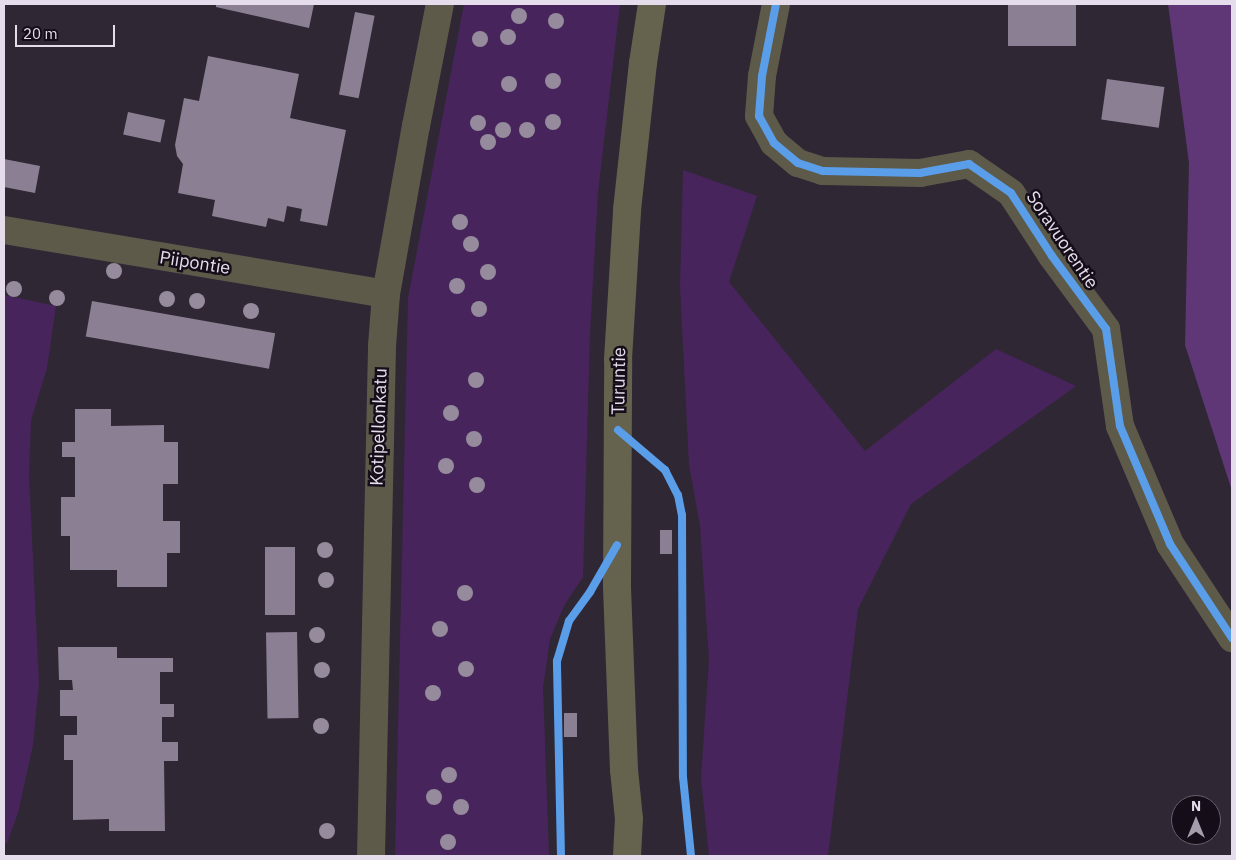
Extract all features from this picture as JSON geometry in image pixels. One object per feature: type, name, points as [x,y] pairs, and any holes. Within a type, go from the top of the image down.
[{"type":"main road","name":"Turuntie","points":[[638,856],[629,819],[624,770],[617,586],[618,359],[627,210],[643,63],[652,4]]},
{"type":"main road","name":"Turuntie","points":[[627,856],[629,819]]},
{"type":"street","name":"Kotipellonkatu","points":[[371,856],[382,346],[386,294],[440,4]]},
{"type":"street","name":"Soravuorentie","points":[[776,4],[762,76],[759,116],[774,143],[798,163],[823,171],[920,173],[969,164],[1011,193],[1052,256],[1106,329],[1120,426],[1170,544],[1232,638]]},
{"type":"street","name":"Piipontie","points":[[4,230],[386,294]]},
{"type":"shaded area","points":[[464,4],[620,4],[598,193],[590,333],[583,577],[565,604],[550,639],[543,688],[549,856],[395,856],[408,298]]},
{"type":"shaded area","points":[[1168,4],[1232,4],[1232,491],[1185,345],[1189,163]]},
{"type":"shaded area","points":[[683,170],[757,196],[729,282],[865,451],[996,349],[1076,386],[911,504],[858,609],[828,856],[709,856],[701,778],[709,659],[700,526],[689,465],[680,287]]},
{"type":"shaded area","points":[[4,295],[56,306],[47,368],[31,420],[29,476],[39,682],[33,745],[18,813],[7,843],[4,844]]},
{"type":"building","points":[[216,4],[314,4],[309,28],[216,7]]},
{"type":"building","points":[[1008,4],[1076,4],[1076,46],[1008,46]]},
{"type":"building","points":[[355,12],[375,16],[359,98],[339,94]]},
{"type":"building","points":[[208,56],[299,74],[290,118],[346,130],[327,226],[300,221],[302,209],[287,206],[284,222],[268,218],[266,227],[212,216],[215,200],[178,193],[183,164],[177,156],[175,145],[184,98],[199,101]]},
{"type":"building","points":[[1107,79],[1164,87],[1159,128],[1101,120]]},
{"type":"building","points":[[128,112],[165,120],[160,142],[123,134]]},
{"type":"building","points":[[4,159],[40,166],[35,193],[4,187]]},
{"type":"building","points":[[92,301],[275,333],[269,369],[86,336]]},
{"type":"building","points":[[75,409],[111,409],[111,426],[164,425],[164,442],[178,442],[178,484],[163,484],[163,521],[180,521],[180,553],[167,553],[167,587],[117,587],[117,570],[70,570],[70,536],[61,536],[61,497],[75,497],[75,457],[62,457],[62,442],[75,442]]},
{"type":"building","points":[[660,530],[672,530],[672,554],[660,554]]},
{"type":"building","points":[[265,547],[295,547],[295,615],[265,615]]},
{"type":"building","points":[[297,632],[299,718],[268,719],[266,633]]},
{"type":"building","points":[[58,647],[117,647],[117,658],[173,658],[173,672],[160,672],[160,704],[174,704],[174,717],[162,717],[162,742],[178,742],[178,761],[164,761],[165,831],[109,831],[109,819],[73,820],[73,760],[64,760],[64,735],[77,735],[77,716],[60,716],[60,690],[73,690],[72,680],[59,680]]},
{"type":"building","points":[[564,713],[577,713],[577,737],[564,737]]},
{"type":"cycle path","points":[[776,4],[762,76],[759,116],[774,143],[798,163],[823,171],[920,173],[969,164],[1011,193],[1052,256],[1106,329],[1120,426],[1170,544],[1232,638]]},
{"type":"cycle path","points":[[618,430],[665,470],[678,495],[682,515],[683,777],[691,856]]},
{"type":"cycle path","points":[[561,856],[557,661],[569,621],[590,592],[617,545]]}]
